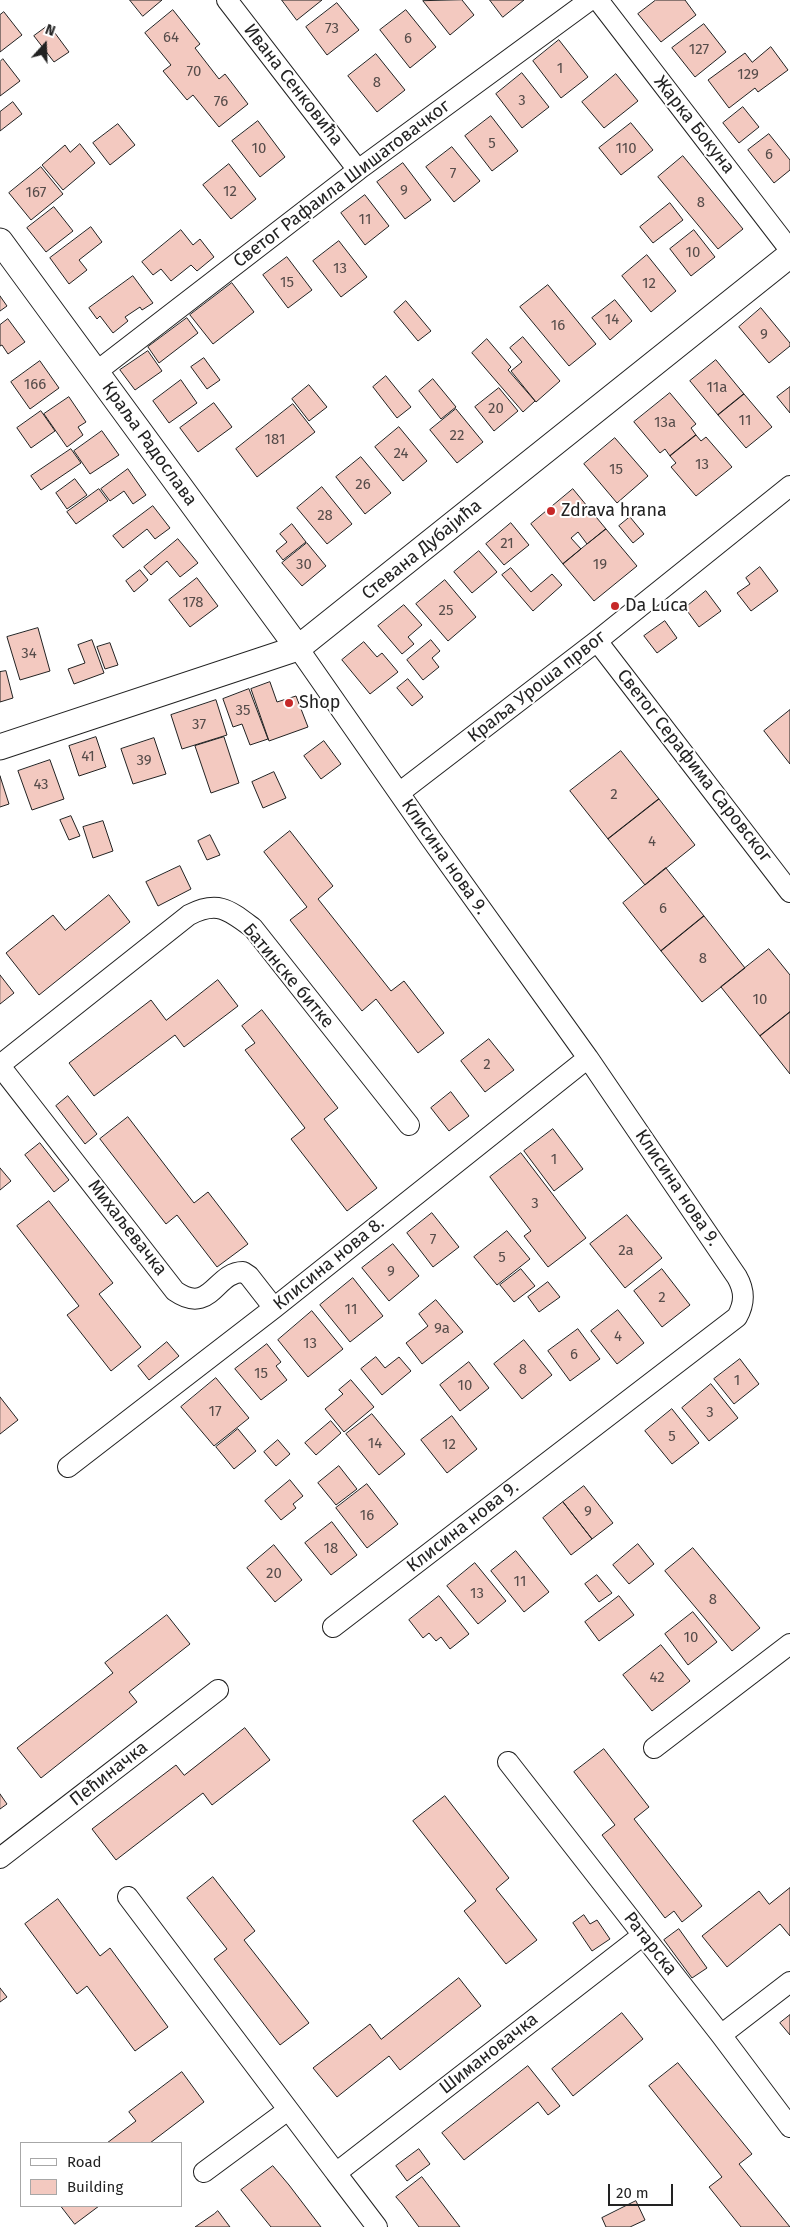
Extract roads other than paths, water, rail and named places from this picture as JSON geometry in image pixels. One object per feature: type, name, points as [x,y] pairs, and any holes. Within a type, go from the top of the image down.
[{"type":"street","name":"Ивана Сенковића","points":[[227,0],[358,170]]},
{"type":"street","name":"Светог Рафаила Шишатовачког","points":[[96,372],[358,170],[590,0]]},
{"type":"street","name":"Жарка Бокуна","points":[[598,0],[790,250]]},
{"type":"street","name":"Краља Радослава","points":[[0,241],[298,648]]},
{"type":"street","name":"Стевана Дубајића","points":[[0,747],[298,648],[790,255]]},
{"type":"street","name":"Краља Уроша првог","points":[[399,793],[597,641],[790,486]]},
{"type":"street","name":"Светог Серафима Саровског","points":[[597,641],[790,892]]},
{"type":"street","name":"Клисина нова 9.","points":[[298,648],[588,1058],[742,1286],[742,1308],[737,1317],[333,1627]]},
{"type":"street","name":"Батинске битке","points":[[0,1066],[189,915],[204,907],[218,907],[235,914],[253,928],[409,1125]]},
{"type":"street","name":"Клисина нова 8.","points":[[68,1467],[274,1308],[588,1058]]},
{"type":"street","name":"Михаљевачка","points":[[0,1066],[175,1291],[189,1300],[196,1300],[204,1297],[232,1276],[243,1272],[249,1276],[274,1308]]},
{"type":"street","points":[[654,1748],[790,1644]]},
{"type":"street","name":"Пећиначка","points":[[0,1858],[218,1690]]},
{"type":"street","name":"Ратарска","points":[[508,1762],[721,2035],[790,2127]]},
{"type":"street","points":[[128,1896],[377,2227]]},
{"type":"street","name":"Шимановачка","points":[[336,2173],[643,1935]]},
{"type":"street","points":[[721,2035],[790,1982]]},
{"type":"street","points":[[204,2172],[288,2110]]},
{"type":"place","name":"Zdrava hrana","points":[[551,511]]},
{"type":"place","name":"Da Luca","points":[[615,606]]},
{"type":"place","name":"Shop","points":[[289,703]]}]
